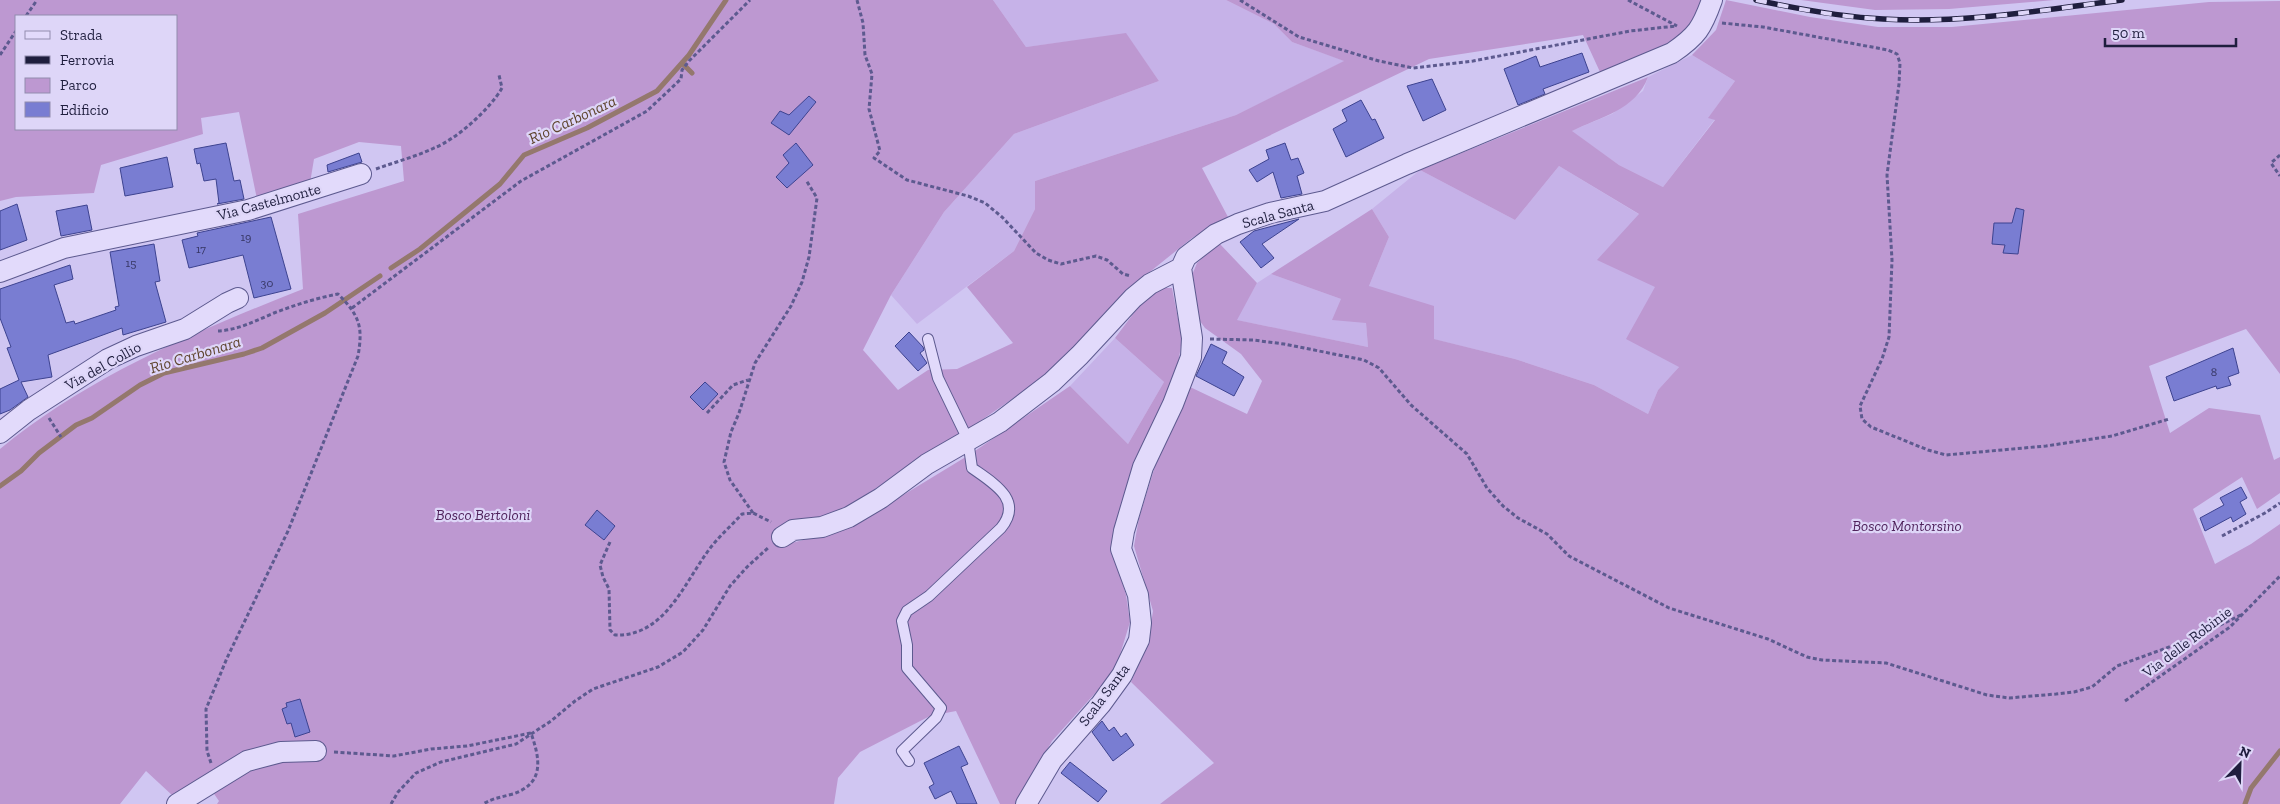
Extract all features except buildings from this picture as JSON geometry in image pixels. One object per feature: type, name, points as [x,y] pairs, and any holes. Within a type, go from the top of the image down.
[{"type":"street","name":"Scala Santa","points":[[1026,804],[1052,760],[1101,704],[1122,675],[1139,640],[1140,604],[1133,579],[1120,549],[1145,462],[1173,404],[1191,357],[1192,338],[1181,268],[1186,257],[1216,234],[1270,213],[1325,201],[1407,164],[1672,53],[1689,42],[1707,14]]},
{"type":"street","name":"Via Castelmonte","points":[[0,272],[64,248],[248,210],[361,174]]},
{"type":"street","points":[[787,533],[822,528],[849,517],[881,498],[928,464],[1000,422],[1052,382],[1133,298],[1150,284],[1181,268]]},
{"type":"street","name":"Via del Collio","points":[[0,432],[29,410],[108,359],[184,328],[238,298]]},
{"type":"street","points":[[177,804],[247,761],[281,752],[316,751]]},
{"type":"lane","points":[[909,761],[902,751],[927,728],[936,718],[941,708],[907,668],[907,644],[902,621],[907,611],[948,579],[1008,520],[1010,510],[1006,497],[999,487],[972,468],[968,440],[938,378],[928,339]]},
{"type":"path","points":[[27,15],[37,0]]},
{"type":"path","points":[[352,308],[521,181],[647,111],[681,78],[682,70],[689,61],[750,0]]},
{"type":"path","points":[[857,0],[863,23],[865,55],[872,74],[869,109],[880,151],[874,158],[907,180],[968,196],[985,204],[1002,217],[1036,252],[1048,260],[1061,264],[1096,256],[1107,260],[1123,274],[1150,284]]},
{"type":"path","points":[[1240,0],[1298,37],[1379,61],[1413,68],[1473,61],[1630,31],[1678,26],[1707,14],[1729,23],[1763,27],[1888,50],[1897,54],[1900,63],[1899,84],[1887,175],[1892,260],[1889,337],[1882,359],[1860,406],[1862,419],[1871,426],[1928,450],[1946,455],[2046,446],[2112,436],[2169,418]]},
{"type":"path","points":[[1628,0],[1678,26]]},
{"type":"path","points":[[0,55],[15,32]]},
{"type":"path","points":[[361,174],[436,148],[461,130],[494,101],[502,88],[499,74]]},
{"type":"path","points":[[2280,155],[2271,163],[2280,176]]},
{"type":"path","points":[[391,804],[398,792],[416,773],[442,762],[516,744],[551,721],[592,689],[658,667],[683,652],[703,630],[719,601],[735,580],[762,552],[787,533],[753,513],[730,480],[724,462],[731,432],[742,407],[755,363],[791,306],[802,282],[811,249],[817,198],[806,180]]},
{"type":"path","points":[[216,331],[234,330],[276,312],[322,297],[338,294],[352,308],[362,333],[358,356],[288,531],[227,658],[206,709],[207,751],[217,778]]},
{"type":"path","points":[[1192,338],[1253,340],[1325,351],[1364,360],[1378,368],[1418,412],[1467,454],[1488,488],[1503,506],[1518,518],[1547,534],[1569,556],[1669,608],[1760,636],[1807,657],[1822,660],[1886,663],[1987,696],[2009,698],[2056,694],[2074,692],[2092,686],[2117,666],[2191,639],[2243,614]]},
{"type":"path","points":[[707,413],[734,385],[749,380]]},
{"type":"path","points":[[2222,536],[2266,514],[2280,503]]},
{"type":"path","points":[[610,542],[600,565],[603,577],[610,589],[610,630],[616,635],[624,636],[641,630],[671,608],[706,553],[742,514],[753,513]]},
{"type":"path","name":"Via delle Robinie","points":[[2125,702],[2230,627],[2280,576]]},
{"type":"path","points":[[316,751],[394,756],[431,749],[467,746],[532,732]]},
{"type":"path","points":[[483,804],[526,788],[536,778],[539,762],[532,732]]},
{"type":"shaded area","points":[[993,0],[1226,0],[1274,24],[1292,42],[1345,61],[1236,115],[1035,181],[1035,209],[1014,251],[917,324],[891,295],[944,212],[1014,134],[1159,81],[1126,34],[1026,47]]},
{"type":"shaded area","points":[[1692,55],[1735,81],[1709,117],[1715,119],[1663,187],[1619,165],[1571,131],[1612,114],[1643,91],[1648,77]]},
{"type":"shaded area","points":[[1559,166],[1640,215],[1655,287],[1679,367],[1658,390],[1648,414],[1594,385],[1515,359],[1433,339],[1369,286],[1389,237],[1372,209],[1420,170],[1515,220]]},
{"type":"shaded area","points":[[1271,274],[1341,299],[1366,323],[1368,347],[1236,320],[1257,283]]},
{"type":"shaded area","points":[[1115,338],[1164,382],[1128,444],[1070,386]]},
{"type":"green space","name":"Bosco Bertoloni","points":[[0,0],[993,0],[1026,47],[1126,33],[1159,81],[1014,134],[944,212],[891,295],[863,350],[898,390],[928,370],[957,369],[1013,343],[967,287],[1014,251],[1035,209],[1035,181],[1236,115],[1344,61],[1292,42],[1274,24],[1226,0],[1702,0],[1698,14],[1682,38],[1600,72],[1583,35],[1429,59],[1202,168],[1228,217],[1192,238],[1136,283],[1047,375],[973,426],[839,512],[784,527],[772,536],[784,545],[849,528],[969,455],[1070,386],[1128,444],[1164,382],[1115,338],[1140,305],[1160,288],[1172,288],[1182,339],[1176,377],[1121,510],[1111,545],[1126,595],[1130,622],[1115,671],[1052,741],[1016,804],[1000,804],[956,711],[930,716],[860,752],[838,778],[834,804],[217,804],[219,801],[203,778],[173,796],[146,771],[120,804],[0,804],[0,449],[34,423],[107,377],[223,321],[303,289],[298,214],[404,181],[401,146],[359,142],[314,159],[310,183],[257,199],[239,112],[201,118],[203,134],[101,165],[94,193],[16,197],[0,201]]},
{"type":"green space","name":"Bosco Montorsino","points":[[1726,0],[1810,17],[1878,27],[1952,27],[2209,2],[2280,1],[2280,374],[2246,329],[2149,366],[2170,433],[2209,408],[2260,415],[2274,460],[2280,457],[2280,493],[2257,509],[2242,477],[2193,509],[2215,564],[2251,544],[2280,524],[2280,804],[1160,804],[1214,763],[1131,682],[1148,642],[1153,611],[1134,546],[1139,518],[1157,460],[1190,387],[1247,414],[1262,381],[1241,354],[1205,328],[1197,317],[1190,280],[1197,263],[1219,243],[1257,283],[1237,320],[1368,347],[1366,323],[1332,320],[1341,299],[1271,274],[1372,209],[1389,237],[1369,286],[1434,306],[1434,339],[1515,359],[1594,385],[1648,414],[1658,390],[1679,367],[1626,339],[1655,287],[1597,260],[1639,214],[1559,166],[1515,220],[1420,170],[1648,77],[1635,97],[1626,105],[1572,131],[1619,165],[1663,187],[1715,120],[1708,118],[1735,81],[1692,55],[1716,30]]},
{"type":"green space","points":[[1801,0],[2054,0],[1949,9],[1875,10]]},
{"type":"waterway","name":"Rio Carbonara","points":[[391,268],[420,249],[500,184],[524,155],[587,128],[657,91],[689,55],[726,0]]},
{"type":"waterway","points":[[682,63],[692,73]]},
{"type":"waterway","name":"Rio Carbonara","points":[[0,486],[76,425],[92,418],[140,385],[164,373],[262,348],[325,313],[380,276]]},
{"type":"waterway","points":[[2245,804],[2251,788],[2280,751]]},
{"type":"railway","points":[[1756,0],[1835,14],[1867,18],[1913,20],[1973,18],[2122,0]]}]
